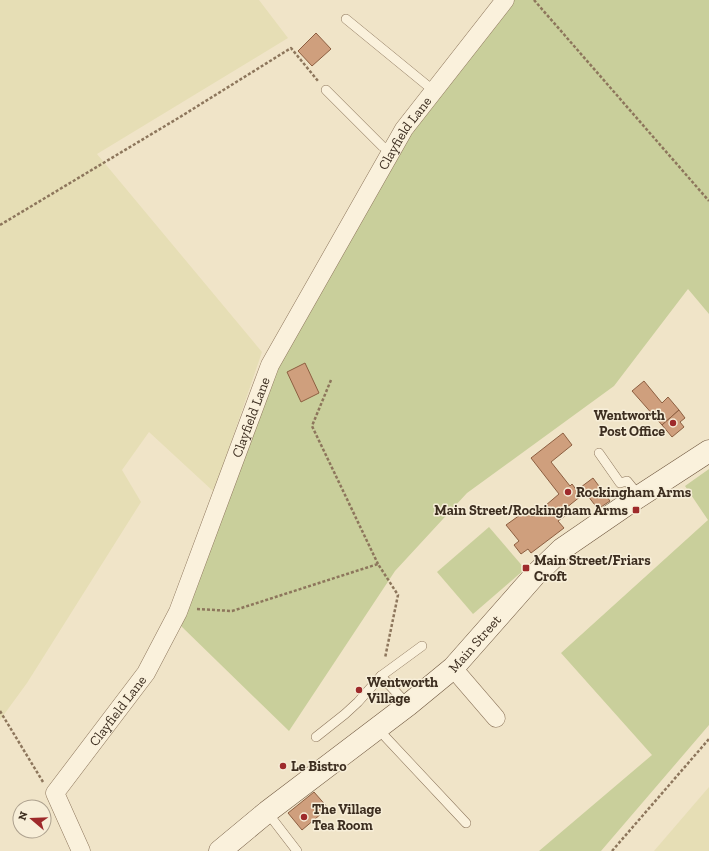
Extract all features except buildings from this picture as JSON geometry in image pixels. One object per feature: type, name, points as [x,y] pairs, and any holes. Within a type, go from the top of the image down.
[{"type":"main road","name":"Main Street","points":[[220,851],[267,812],[408,706],[453,668],[535,576],[562,549],[709,452]]},
{"type":"street","name":"Clayfield Lane","points":[[55,793],[146,673],[181,607],[270,365],[404,129],[505,0]]},
{"type":"street","points":[[453,668],[496,718]]},
{"type":"street","points":[[55,793],[81,851]]},
{"type":"lane","points":[[346,19],[434,91]]},
{"type":"lane","points":[[326,90],[382,146],[391,152]]},
{"type":"lane","points":[[599,453],[620,483],[627,481],[640,497]]},
{"type":"lane","points":[[316,737],[350,710],[381,676],[422,646]]},
{"type":"lane","points":[[381,676],[408,706]]},
{"type":"lane","points":[[378,728],[466,823]]},
{"type":"lane","points":[[267,812],[297,851]]},
{"type":"path","points":[[534,0],[709,202]]},
{"type":"path","points":[[0,225],[291,48],[326,90]]},
{"type":"path","points":[[331,380],[312,426],[378,564],[398,595],[381,676]]},
{"type":"path","points":[[181,607],[232,611],[378,564]]},
{"type":"path","points":[[0,712],[40,780],[55,793]]},
{"type":"path","points":[[612,851],[709,739]]},
{"type":"shaded area","points":[[0,0],[259,0],[288,38],[97,154],[262,352],[214,492],[149,432],[122,470],[141,502],[27,683],[0,720]]},
{"type":"shaded area","points":[[709,787],[709,851],[654,851]]},
{"type":"green space","points":[[513,0],[709,0],[709,314],[688,289],[614,386],[467,493],[395,571],[289,731],[180,625],[189,608],[275,368],[409,134]]},
{"type":"green space","points":[[709,469],[709,725],[601,851],[539,851],[652,755],[561,653],[708,520],[685,486]]},
{"type":"green space","points":[[489,527],[525,569],[473,614],[437,572]]},
{"type":"place","name":"Wentworth Post Office","points":[[673,423]]},
{"type":"place","name":"Rockingham Arms","points":[[568,492]]},
{"type":"place","name":"Main Street/Rockingham Arms","points":[[636,510]]},
{"type":"place","name":"Main Street/Friars Croft","points":[[526,568]]},
{"type":"place","name":"Wentworth Village","points":[[359,690]]},
{"type":"place","name":"Le Bistro","points":[[283,766]]},
{"type":"place","name":"The Village Tea Room","points":[[304,817]]}]
